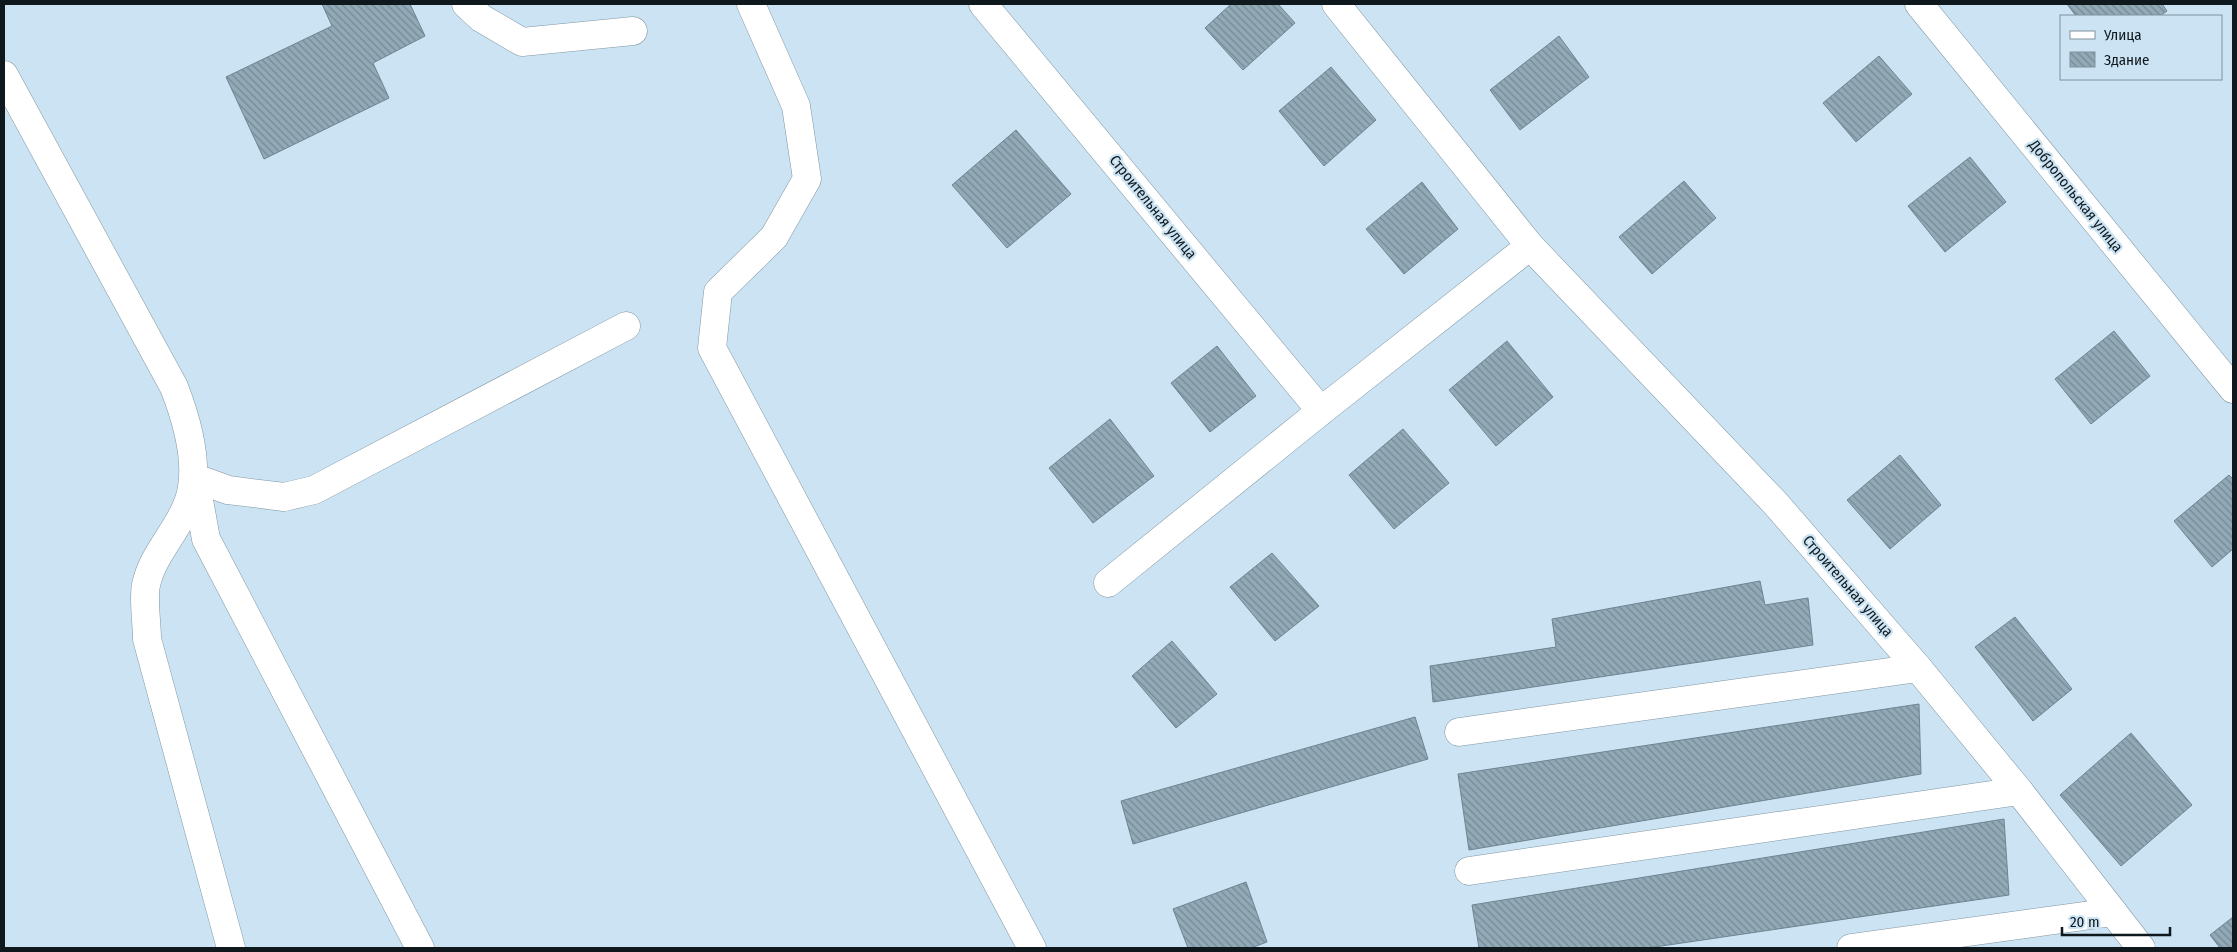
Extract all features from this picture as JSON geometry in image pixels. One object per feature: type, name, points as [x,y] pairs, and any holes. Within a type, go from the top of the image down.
[{"type":"street","points":[[466,4],[481,18],[522,42],[634,31]]},
{"type":"street","points":[[751,4],[796,106],[807,179],[774,237],[718,292],[712,348],[1032,948]]},
{"type":"street","name":"Строительная улица","points":[[983,4],[1321,411]]},
{"type":"street","name":"Строительная улица","points":[[1336,4],[1530,246],[1776,504],[1918,668],[2019,791],[2142,948]]},
{"type":"street","name":"Добропольская улица","points":[[1919,4],[2233,389]]},
{"type":"street","points":[[4,75],[174,387],[186,419],[194,478],[206,539],[420,948]]},
{"type":"street","points":[[1108,583],[1530,246]]},
{"type":"street","points":[[194,478],[228,490],[284,497],[314,490],[626,326]]},
{"type":"street","points":[[194,478],[186,509],[157,555],[146,586],[148,639],[232,948]]},
{"type":"street","points":[[1459,732],[1918,668]]},
{"type":"street","points":[[1469,871],[2019,791]]},
{"type":"street","points":[[1851,948],[1939,941],[2113,912]]},
{"type":"building","points":[[322,4],[410,4],[425,36],[373,63],[389,98],[264,159],[226,77],[332,26]]},
{"type":"building","points":[[1231,4],[1278,4],[1295,23],[1243,70],[1205,28]]},
{"type":"building","points":[[2067,4],[2162,4],[2167,11],[2161,15],[2075,15]]},
{"type":"building","points":[[1559,36],[1589,77],[1520,130],[1490,90]]},
{"type":"building","points":[[1879,56],[1912,94],[1856,142],[1823,103]]},
{"type":"building","points":[[1331,67],[1376,120],[1324,166],[1279,111]]},
{"type":"building","points":[[1016,130],[1071,194],[1007,248],[952,185]]},
{"type":"building","points":[[1970,157],[2006,202],[1945,252],[1908,206]]},
{"type":"building","points":[[1684,181],[1716,218],[1652,274],[1619,237]]},
{"type":"building","points":[[1422,182],[1458,229],[1404,274],[1366,229]]},
{"type":"building","points":[[2114,331],[2150,376],[2091,424],[2055,379]]},
{"type":"building","points":[[1507,341],[1553,397],[1496,446],[1449,390]]},
{"type":"building","points":[[1217,346],[1256,396],[1210,432],[1171,383]]},
{"type":"building","points":[[1110,419],[1154,476],[1093,523],[1049,468]]},
{"type":"building","points":[[1403,429],[1449,483],[1394,529],[1349,475]]},
{"type":"building","points":[[1900,455],[1941,505],[1890,549],[1847,500]]},
{"type":"building","points":[[2229,475],[2233,479],[2233,549],[2212,567],[2174,521]]},
{"type":"building","points":[[1272,553],[1319,606],[1275,641],[1230,587]]},
{"type":"building","points":[[1760,581],[1765,605],[1808,598],[1813,645],[1433,702],[1430,666],[1556,647],[1552,619]]},
{"type":"building","points":[[2015,617],[2072,689],[2033,721],[1975,647]]},
{"type":"building","points":[[1172,641],[1217,694],[1176,728],[1132,676]]},
{"type":"building","points":[[1919,704],[1921,774],[1469,850],[1458,774]]},
{"type":"building","points":[[1415,717],[1428,759],[1133,844],[1121,801]]},
{"type":"building","points":[[2131,733],[2192,805],[2121,866],[2060,795]]},
{"type":"building","points":[[2004,819],[2009,895],[1648,948],[1479,948],[1472,905]]},
{"type":"building","points":[[1246,882],[1267,942],[1251,948],[1188,948],[1173,909]]},
{"type":"building","points":[[2233,917],[2233,948],[2220,948],[2210,935]]}]
